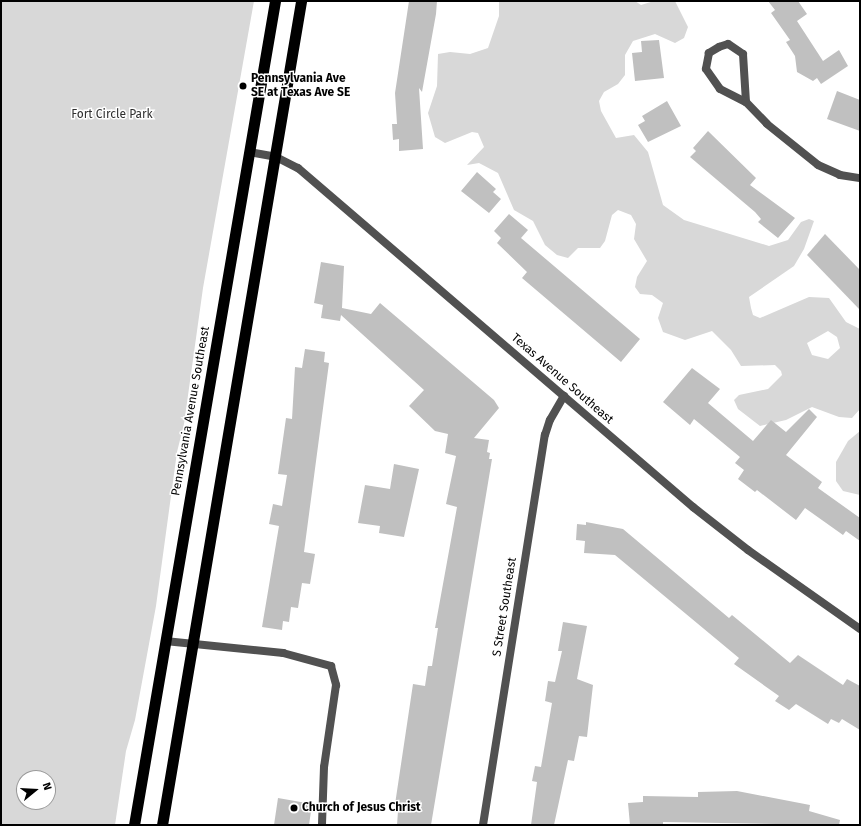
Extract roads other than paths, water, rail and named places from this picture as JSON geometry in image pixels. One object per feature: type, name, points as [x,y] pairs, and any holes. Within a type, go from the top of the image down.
[{"type":"highway","name":"Pennsylvania Avenue Southeast","points":[[134,825],[275,1]]},
{"type":"highway","points":[[162,825],[276,157],[301,1]]},
{"type":"street","points":[[746,102],[743,54],[728,44],[719,47],[706,60],[710,79],[732,96],[746,102],[767,124],[818,165],[840,174],[860,178]]},
{"type":"street","name":"Texas Avenue Southeast","points":[[249,152],[276,157],[298,168],[564,396],[748,550],[860,629]]},
{"type":"street","name":"S Street Southeast","points":[[483,825],[545,435],[550,420],[564,396]]},
{"type":"street","points":[[165,641],[193,646],[303,656],[331,666],[336,677],[324,767],[322,825]]},
{"type":"place","name":"Pennsylvania Ave SE at Texas Ave SE","points":[[243,86]]},
{"type":"place","name":"Church of Jesus Christ","points":[[294,808]]},
{"type":"park label","name":"Fort Circle Park","points":[[112,115]]}]
